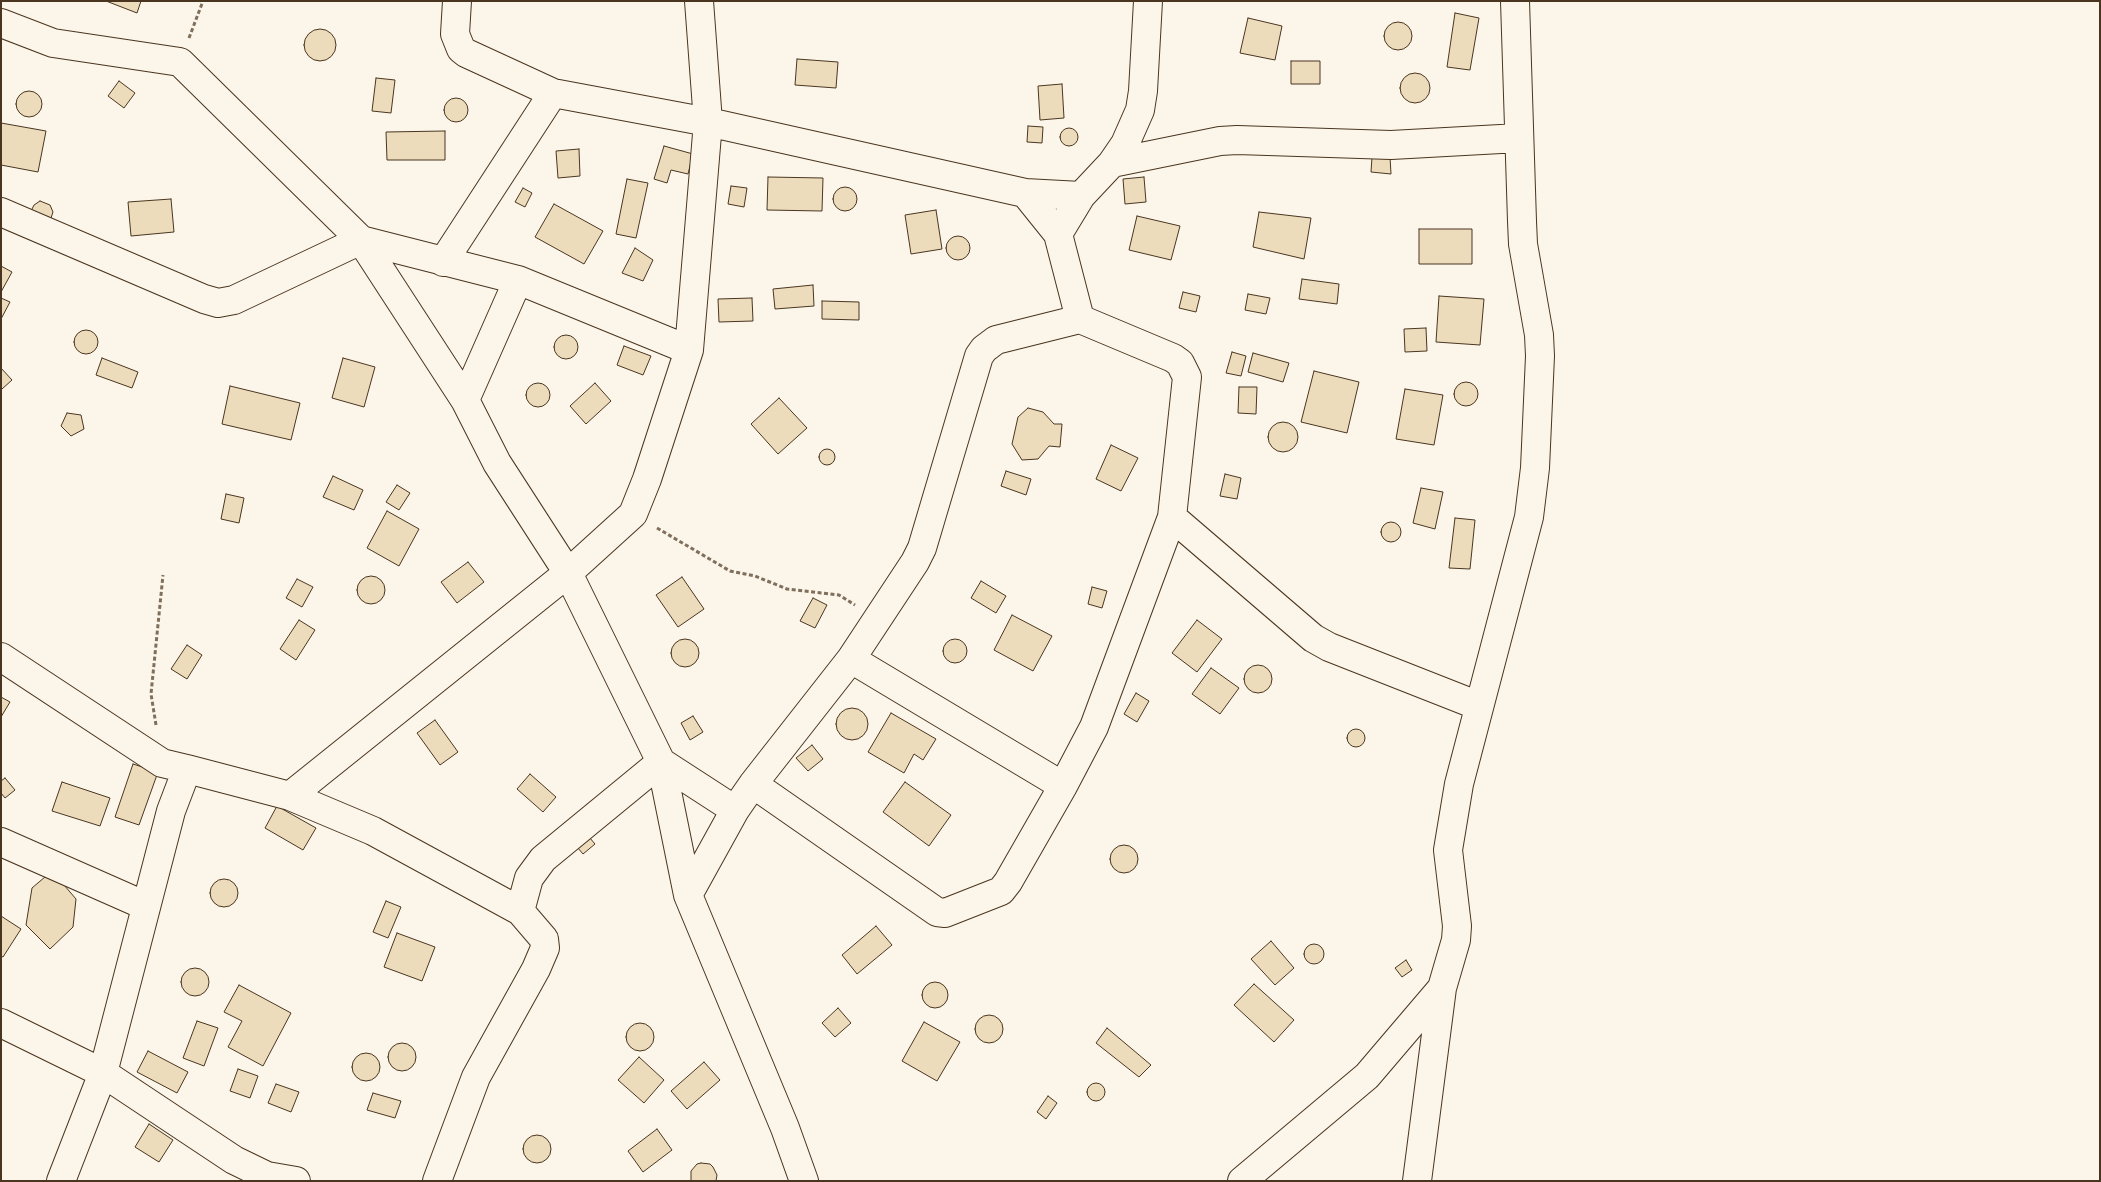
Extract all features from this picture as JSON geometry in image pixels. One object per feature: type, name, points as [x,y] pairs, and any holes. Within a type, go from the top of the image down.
[{"type":"street","points":[[457,1],[455,34],[460,49],[553,93],[708,122],[1025,193],[1081,196]]},
{"type":"street","points":[[290,796],[568,573],[633,514],[647,479],[689,350],[708,122],[699,1]]},
{"type":"street","points":[[1058,234],[1081,196],[1112,163],[1126,144],[1140,110],[1143,91],[1148,1]]},
{"type":"street","points":[[1417,1181],[1442,988],[1456,940],[1457,926],[1448,850],[1459,784],[1528,517],[1535,468],[1540,349],[1524,244],[1519,138],[1508,2]]},
{"type":"street","points":[[1,23],[53,43],[180,62],[361,240],[465,400],[497,463],[568,573],[661,762],[688,895],[785,1128],[804,1181]]},
{"type":"street","points":[[443,262],[553,93]]},
{"type":"street","points":[[1112,163],[1220,141],[1236,140],[1392,145],[1519,138]]},
{"type":"street","points":[[1025,193],[1058,234],[1080,319]]},
{"type":"street","points":[[1,212],[204,299],[218,303],[234,300],[361,240],[518,280],[689,350]]},
{"type":"street","points":[[465,400],[518,280]]},
{"type":"street","points":[[688,895],[735,810],[753,784],[851,658],[878,620],[922,548],[980,356],[984,349],[996,340],[1080,319],[1173,358],[1184,370],[1187,377],[1172,517],[1094,727],[1063,786],[1001,891],[945,913],[930,908],[753,784]]},
{"type":"street","points":[[1172,517],[1314,638],[1330,648],[1479,706]]},
{"type":"street","points":[[1,657],[175,766],[290,796],[374,831],[520,911],[544,939],[545,948],[536,968],[476,1077],[437,1181]]},
{"type":"street","points":[[851,658],[1063,786]]},
{"type":"street","points":[[661,762],[735,810]]},
{"type":"street","points":[[520,911],[529,878],[543,859],[661,762]]},
{"type":"street","points":[[61,1181],[102,1073],[171,810],[175,766]]},
{"type":"street","points":[[1,842],[146,906]]},
{"type":"street","points":[[1242,1181],[1367,1076],[1442,988]]},
{"type":"street","points":[[1,1023],[102,1073],[234,1160],[267,1176],[296,1181]]},
{"type":"path","points":[[180,62],[203,1]]},
{"type":"path","points":[[633,514],[730,570],[755,576],[787,589],[839,595],[878,620]]},
{"type":"path","points":[[162,575],[151,694],[175,766]]},
{"type":"building","points":[[106,1],[141,1],[137,13]]},
{"type":"building","points":[[1455,13],[1479,18],[1470,70],[1447,67]]},
{"type":"building","points":[[1248,18],[1282,26],[1275,60],[1240,53]]},
{"type":"building","points":[[1398,22],[1408,26],[1412,36],[1408,46],[1398,50],[1388,46],[1384,36],[1388,26]]},
{"type":"building","points":[[320,29],[326,30],[331,34],[335,39],[335,51],[331,56],[326,60],[320,61],[314,60],[309,56],[305,51],[304,45],[305,39],[309,34],[314,30]]},
{"type":"building","points":[[797,59],[838,62],[836,88],[795,85]]},
{"type":"building","points":[[1291,61],[1320,61],[1320,84],[1291,84]]},
{"type":"building","points":[[1415,73],[1421,74],[1429,82],[1429,94],[1421,102],[1415,103],[1409,102],[1401,94],[1400,88],[1401,82],[1409,74]]},
{"type":"building","points":[[376,78],[395,80],[391,113],[372,111]]},
{"type":"building","points":[[119,81],[135,93],[124,108],[108,96]]},
{"type":"building","points":[[1062,84],[1064,118],[1040,120],[1038,86]]},
{"type":"building","points":[[29,91],[38,95],[42,104],[38,113],[29,117],[20,113],[16,104],[20,95]]},
{"type":"building","points":[[456,98],[461,99],[467,105],[467,115],[461,121],[456,122],[451,121],[445,115],[444,110],[445,105],[451,99]]},
{"type":"building","points":[[1,123],[46,131],[38,172],[1,165]]},
{"type":"building","points":[[1028,126],[1043,127],[1042,143],[1027,142]]},
{"type":"building","points":[[1069,128],[1075,131],[1078,137],[1075,143],[1069,146],[1063,143],[1060,137],[1063,131]]},
{"type":"building","points":[[445,131],[445,160],[387,160],[386,132]]},
{"type":"building","points":[[664,146],[693,154],[688,174],[671,170],[667,183],[654,179]]},
{"type":"building","points":[[579,149],[580,176],[558,178],[556,151]]},
{"type":"building","points":[[1372,157],[1390,157],[1391,174],[1371,172]]},
{"type":"building","points":[[768,177],[823,178],[822,211],[767,210]]},
{"type":"building","points":[[1144,177],[1146,202],[1125,204],[1123,179]]},
{"type":"building","points":[[627,179],[648,183],[636,238],[616,234]]},
{"type":"building","points":[[731,186],[747,188],[744,207],[728,204]]},
{"type":"building","points":[[845,187],[850,188],[856,194],[856,204],[850,210],[845,211],[840,210],[834,204],[833,199],[834,194],[840,188]]},
{"type":"building","points":[[523,188],[532,193],[525,207],[515,202]]},
{"type":"building","points":[[171,199],[174,232],[131,236],[128,202]]},
{"type":"building","points":[[40,201],[50,205],[53,212],[51,218],[31,211],[34,205]]},
{"type":"building","points":[[554,204],[603,231],[584,264],[535,237]]},
{"type":"building","points":[[936,210],[942,249],[911,254],[905,215]]},
{"type":"building","points":[[1259,212],[1311,218],[1304,259],[1253,247]]},
{"type":"building","points":[[1137,216],[1180,226],[1171,260],[1129,250]]},
{"type":"building","points":[[1419,229],[1472,229],[1472,264],[1419,264]]},
{"type":"building","points":[[958,236],[967,239],[970,248],[967,257],[958,260],[949,257],[946,248],[949,239]]},
{"type":"building","points":[[635,248],[653,260],[643,281],[622,273]]},
{"type":"building","points":[[1,266],[12,272],[1,292]]},
{"type":"building","points":[[1302,279],[1339,284],[1337,304],[1299,299]]},
{"type":"building","points":[[813,285],[814,306],[775,309],[773,289]]},
{"type":"building","points":[[1183,292],[1200,296],[1196,312],[1179,308]]},
{"type":"building","points":[[1248,294],[1270,298],[1266,314],[1245,310]]},
{"type":"building","points":[[1439,296],[1484,299],[1480,345],[1436,342]]},
{"type":"building","points":[[1,298],[10,302],[1,319]]},
{"type":"building","points":[[752,298],[753,321],[719,322],[718,299]]},
{"type":"building","points":[[822,301],[859,302],[859,320],[822,319]]},
{"type":"building","points":[[1426,328],[1427,351],[1405,352],[1404,329]]},
{"type":"building","points":[[86,330],[91,331],[97,337],[97,347],[91,353],[86,354],[81,353],[75,347],[74,342],[75,337],[81,331]]},
{"type":"building","points":[[566,335],[575,338],[578,347],[575,356],[566,359],[557,356],[554,347],[557,338]]},
{"type":"building","points":[[624,346],[651,356],[643,375],[617,365]]},
{"type":"building","points":[[1232,352],[1246,356],[1241,376],[1226,373]]},
{"type":"building","points":[[1253,353],[1289,363],[1283,382],[1248,372]]},
{"type":"building","points":[[102,358],[138,372],[132,388],[96,375]]},
{"type":"building","points":[[343,358],[375,367],[364,407],[332,398]]},
{"type":"building","points":[[1,368],[12,380],[2,389],[1,388]]},
{"type":"building","points":[[1314,371],[1359,382],[1347,433],[1301,422]]},
{"type":"building","points":[[1466,382],[1475,385],[1478,394],[1475,403],[1466,406],[1457,403],[1454,394],[1457,385]]},
{"type":"building","points":[[538,383],[543,384],[549,390],[549,400],[543,406],[538,407],[533,406],[527,400],[526,395],[527,390],[533,384]]},
{"type":"building","points":[[595,383],[611,401],[586,424],[570,406]]},
{"type":"building","points":[[230,386],[300,403],[291,440],[222,424]]},
{"type":"building","points":[[1239,387],[1257,387],[1256,414],[1238,413]]},
{"type":"building","points":[[1405,389],[1443,395],[1434,445],[1396,439]]},
{"type":"building","points":[[779,398],[807,428],[778,454],[751,424]]},
{"type":"building","points":[[1028,408],[1043,412],[1054,424],[1062,424],[1060,447],[1049,446],[1038,459],[1022,460],[1012,444],[1018,417]]},
{"type":"building","points":[[67,413],[81,415],[84,429],[71,436],[61,426]]},
{"type":"building","points":[[1283,422],[1289,423],[1297,431],[1297,443],[1289,451],[1283,452],[1277,451],[1269,443],[1268,437],[1269,431],[1277,423]]},
{"type":"building","points":[[1111,445],[1138,458],[1121,491],[1096,479]]},
{"type":"building","points":[[827,449],[833,451],[835,457],[833,463],[827,465],[821,463],[819,457],[821,451]]},
{"type":"building","points":[[1006,471],[1031,479],[1026,495],[1001,486]]},
{"type":"building","points":[[1225,474],[1241,478],[1237,499],[1220,496]]},
{"type":"building","points":[[333,476],[363,490],[354,510],[323,497]]},
{"type":"building","points":[[397,485],[410,493],[399,510],[386,502]]},
{"type":"building","points":[[1421,488],[1443,492],[1435,529],[1413,523]]},
{"type":"building","points":[[226,494],[244,498],[239,523],[221,519]]},
{"type":"building","points":[[387,511],[419,529],[399,566],[367,548]]},
{"type":"building","points":[[1455,518],[1475,520],[1470,569],[1449,568]]},
{"type":"building","points":[[1391,522],[1398,525],[1401,532],[1398,539],[1391,542],[1384,539],[1381,532],[1384,525]]},
{"type":"building","points":[[468,562],[484,582],[457,603],[441,582]]},
{"type":"building","points":[[371,576],[381,580],[385,590],[381,600],[371,604],[361,600],[357,590],[361,580]]},
{"type":"building","points":[[682,577],[704,609],[678,627],[656,595]]},
{"type":"building","points":[[297,579],[313,587],[302,607],[286,598]]},
{"type":"building","points":[[981,581],[1006,596],[996,613],[971,598]]},
{"type":"building","points":[[1092,587],[1107,591],[1102,608],[1088,604]]},
{"type":"building","points":[[813,598],[827,605],[815,628],[800,621]]},
{"type":"building","points":[[1012,615],[1052,636],[1033,671],[994,650]]},
{"type":"building","points":[[299,620],[315,630],[296,660],[280,649]]},
{"type":"building","points":[[1197,620],[1222,639],[1197,672],[1172,653]]},
{"type":"building","points":[[685,639],[695,643],[699,653],[695,663],[685,667],[675,663],[671,653],[675,643]]},
{"type":"building","points":[[955,639],[964,642],[967,651],[964,660],[955,663],[946,660],[943,651],[946,642]]},
{"type":"building","points":[[187,645],[202,655],[187,679],[171,669]]},
{"type":"building","points":[[1258,665],[1268,669],[1272,679],[1268,689],[1258,693],[1248,689],[1244,679],[1248,669]]},
{"type":"building","points":[[1211,668],[1239,688],[1220,714],[1192,694]]},
{"type":"building","points":[[1136,693],[1149,701],[1137,722],[1124,714]]},
{"type":"building","points":[[1,697],[10,702],[1,717]]},
{"type":"building","points":[[852,708],[858,709],[863,713],[867,718],[867,730],[863,735],[858,739],[852,740],[846,739],[841,735],[837,730],[836,724],[837,718],[841,713],[846,709]]},
{"type":"building","points":[[891,713],[936,739],[923,760],[914,754],[904,773],[868,752]]},
{"type":"building","points":[[693,716],[703,732],[690,740],[681,723]]},
{"type":"building","points":[[435,720],[458,752],[440,765],[417,733]]},
{"type":"building","points":[[1352,729],[1360,729],[1365,734],[1363,745],[1352,747],[1347,742],[1347,734]]},
{"type":"building","points":[[812,745],[823,759],[808,771],[796,758]]},
{"type":"building","points":[[133,764],[158,772],[139,825],[115,817]]},
{"type":"building","points":[[530,774],[556,797],[543,812],[517,789]]},
{"type":"building","points":[[5,778],[15,790],[5,798],[1,793],[1,781]]},
{"type":"building","points":[[62,782],[110,798],[100,826],[52,811]]},
{"type":"building","points":[[905,782],[951,815],[929,846],[883,812]]},
{"type":"building","points":[[277,806],[316,828],[303,850],[265,828]]},
{"type":"building","points":[[584,831],[595,844],[583,854],[572,841]]},
{"type":"building","points":[[1124,845],[1134,849],[1138,859],[1134,869],[1124,873],[1114,869],[1110,859],[1114,849]]},
{"type":"building","points":[[52,871],[76,899],[73,927],[50,949],[26,925],[32,888]]},
{"type":"building","points":[[224,879],[234,883],[238,893],[234,903],[224,907],[214,903],[210,893],[214,883]]},
{"type":"building","points":[[386,901],[401,907],[388,938],[373,932]]},
{"type":"building","points":[[1,916],[21,929],[3,957],[1,956]]},
{"type":"building","points":[[876,926],[892,945],[857,974],[842,955]]},
{"type":"building","points":[[397,933],[435,947],[422,981],[384,967]]},
{"type":"building","points":[[1271,941],[1294,968],[1275,985],[1251,959]]},
{"type":"building","points":[[1314,944],[1321,947],[1324,954],[1321,961],[1314,964],[1307,961],[1304,954],[1307,947]]},
{"type":"building","points":[[1406,960],[1412,970],[1402,977],[1395,968]]},
{"type":"building","points":[[195,968],[205,972],[209,982],[205,992],[195,996],[185,992],[181,982],[185,972]]},
{"type":"building","points":[[935,982],[945,985],[948,995],[945,1005],[935,1008],[925,1005],[922,995],[925,985]]},
{"type":"building","points":[[1254,984],[1294,1020],[1274,1042],[1234,1005]]},
{"type":"building","points":[[239,985],[291,1013],[263,1066],[228,1047],[242,1021],[224,1012]]},
{"type":"building","points":[[838,1008],[851,1023],[835,1037],[822,1023]]},
{"type":"building","points":[[989,1015],[999,1019],[1003,1029],[999,1039],[989,1043],[979,1039],[975,1029],[979,1019]]},
{"type":"building","points":[[197,1021],[218,1028],[204,1066],[183,1058]]},
{"type":"building","points":[[924,1022],[960,1042],[937,1081],[902,1061]]},
{"type":"building","points":[[640,1023],[650,1027],[654,1037],[650,1047],[640,1051],[630,1047],[626,1037],[630,1027]]},
{"type":"building","points":[[1107,1028],[1151,1065],[1139,1077],[1096,1043]]},
{"type":"building","points":[[402,1043],[412,1047],[416,1057],[412,1067],[402,1071],[392,1067],[388,1057],[392,1047]]},
{"type":"building","points":[[148,1051],[188,1072],[177,1093],[137,1072]]},
{"type":"building","points":[[366,1053],[376,1057],[380,1067],[376,1077],[366,1081],[356,1077],[352,1067],[356,1057]]},
{"type":"building","points":[[639,1057],[664,1080],[644,1103],[618,1080]]},
{"type":"building","points":[[704,1062],[720,1080],[687,1109],[671,1091]]},
{"type":"building","points":[[238,1069],[258,1076],[250,1098],[230,1091]]},
{"type":"building","points":[[1096,1083],[1102,1086],[1105,1092],[1102,1098],[1096,1101],[1090,1098],[1087,1092],[1090,1086]]},
{"type":"building","points":[[276,1084],[299,1092],[291,1112],[268,1103]]},
{"type":"building","points":[[373,1093],[401,1101],[395,1118],[367,1110]]},
{"type":"building","points":[[1048,1096],[1057,1103],[1046,1119],[1037,1112]]},
{"type":"building","points":[[149,1124],[173,1140],[159,1162],[135,1147]]},
{"type":"building","points":[[657,1129],[672,1150],[643,1172],[628,1151]]},
{"type":"building","points":[[537,1135],[547,1139],[551,1149],[547,1159],[537,1163],[527,1159],[523,1149],[527,1139]]},
{"type":"building","points":[[697,1164],[710,1164],[713,1167],[717,1175],[716,1181],[691,1181],[691,1171]]}]
